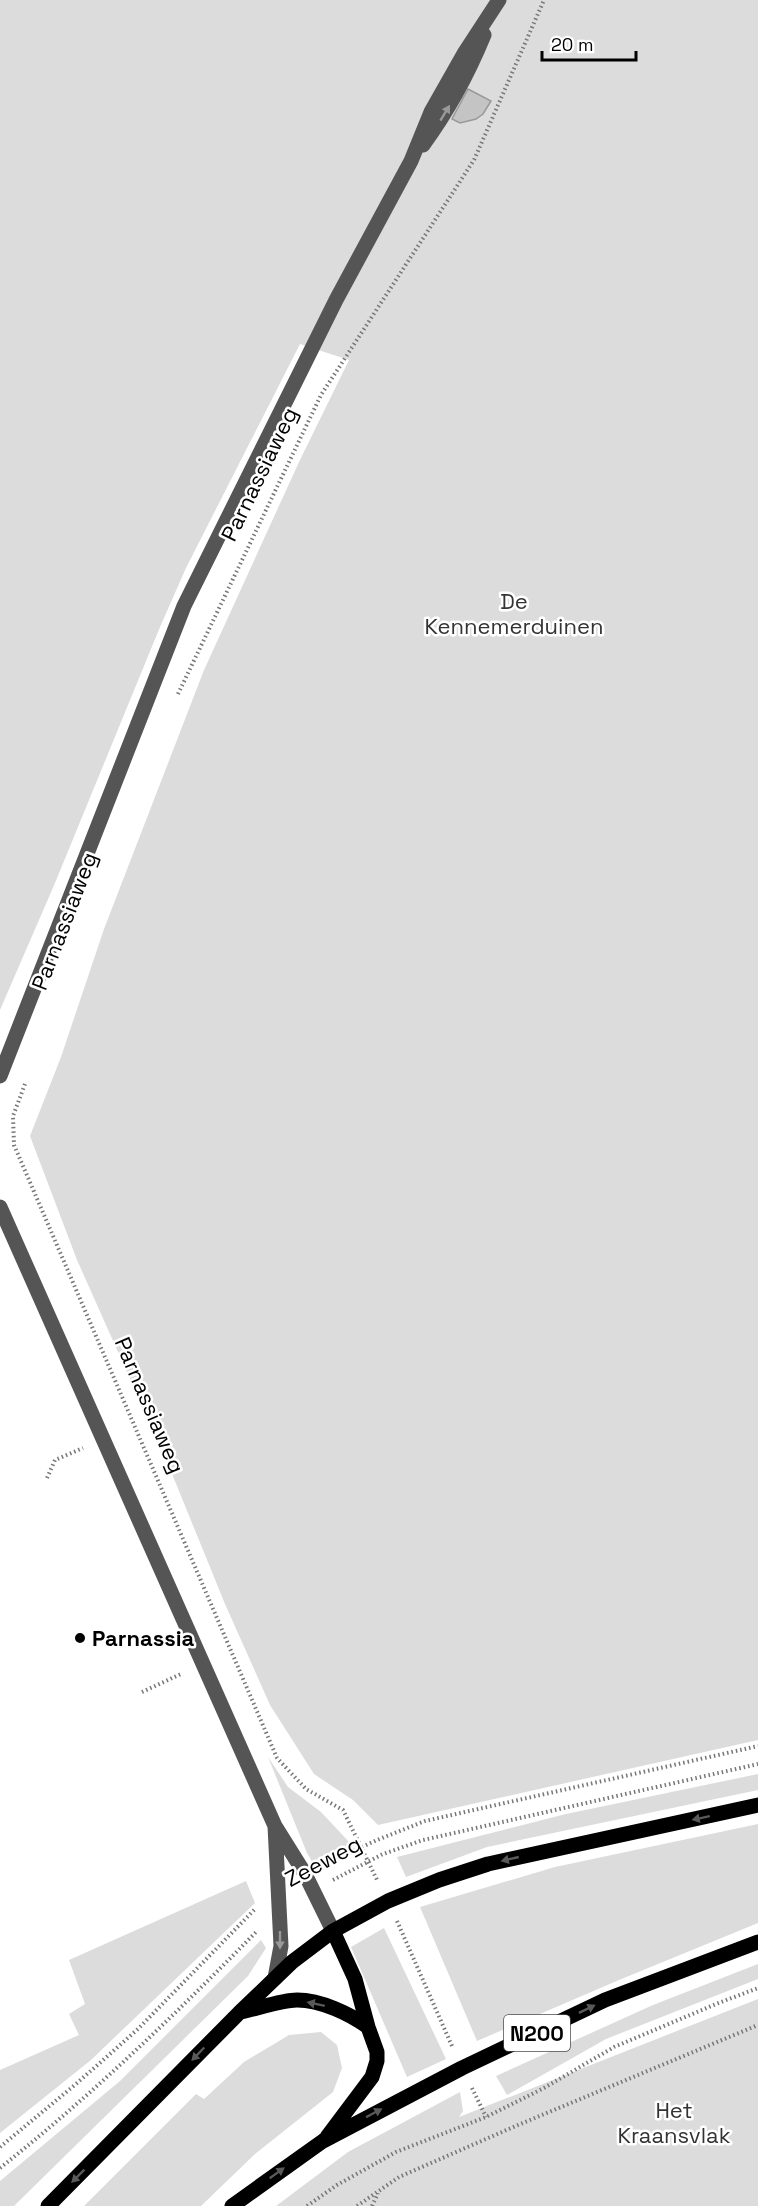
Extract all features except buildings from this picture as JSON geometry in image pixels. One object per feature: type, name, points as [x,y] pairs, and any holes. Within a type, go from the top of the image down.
[{"type":"main road","points":[[48,2206],[275,1978],[333,1930],[388,1901],[439,1880],[488,1864],[758,1805]]},
{"type":"main road","name":"N200","points":[[323,2141],[375,2070],[377,2052],[355,1979],[333,1930]]},
{"type":"main road","name":"N200","points":[[232,2206],[323,2141],[462,2068],[605,2000],[758,1942]]},
{"type":"main road","points":[[239,2013],[297,2000],[338,2009],[350,2014],[368,2027]]},
{"type":"street","name":"Parnassiaweg","points":[[0,1076],[184,606],[336,300],[411,161],[430,112],[465,52],[497,4]]},
{"type":"street","points":[[0,1207],[275,1826],[299,1862],[333,1930]]},
{"type":"street","points":[[275,1826],[281,1946],[275,1978]]},
{"type":"path","name":"Parnassiaweg","points":[[175,700],[321,395],[474,160],[544,0]]},
{"type":"path","name":"Parnassiaweg","points":[[26,1083],[13,1116],[14,1145],[277,1758],[306,1789],[343,1810],[388,1901],[486,2117]]},
{"type":"path","points":[[47,1478],[55,1460],[84,1447]]},
{"type":"path","points":[[142,1692],[185,1672]]},
{"type":"path","name":"Zeeweg","points":[[313,1890],[383,1854],[423,1840],[758,1764]]},
{"type":"path","name":"Zeeweg","points":[[0,2168],[42,2135],[207,1983],[279,1911]]},
{"type":"path","points":[[307,2206],[337,2185],[396,2152],[486,2117],[544,2088],[614,2046],[758,1988]]},
{"type":"path","points":[[357,2206],[399,2177],[758,2025]]},
{"type":"path","points":[[372,2206],[380,2191]]},
{"type":"green space","name":"De Kennemerduinen","points":[[0,0],[758,0],[758,1740],[378,1825],[353,1800],[314,1774],[270,1705],[225,1604],[168,1464],[77,1260],[30,1136],[61,1057],[104,929],[204,670],[299,462],[349,360],[300,344],[186,568],[0,1010]]},
{"type":"green space","points":[[268,1757],[288,1787],[321,1812],[351,1844],[313,1863]]},
{"type":"green space","points":[[758,1774],[758,1790],[487,1847],[406,1877],[397,1857],[566,1814]]},
{"type":"green space","points":[[758,1824],[758,1923],[477,2041],[420,1907],[555,1867]]},
{"type":"green space","points":[[246,1881],[255,1903],[91,2060],[0,2133],[0,2070],[79,2035],[69,2014],[85,2004],[69,1960]]},
{"type":"green space","points":[[384,1928],[446,2059],[407,2077],[351,1947]]},
{"type":"green space","points":[[261,1940],[266,1948],[248,1976],[14,2206],[0,2206],[0,2181],[120,2081]]},
{"type":"green space","points":[[758,1964],[758,1979],[606,2039],[507,2095],[496,2076],[653,2005]]},
{"type":"green space","name":"Het Kraansvlak","points":[[758,1999],[758,2206],[276,2206],[348,2152],[460,2092],[463,2111],[459,2117]]},
{"type":"green space","points":[[321,2032],[337,2045],[342,2068],[333,2092],[255,2154],[201,2206],[84,2206],[196,2094],[204,2099],[244,2062],[289,2035]]},
{"type":"place","name":"Parnassia","points":[[80,1638]]}]
